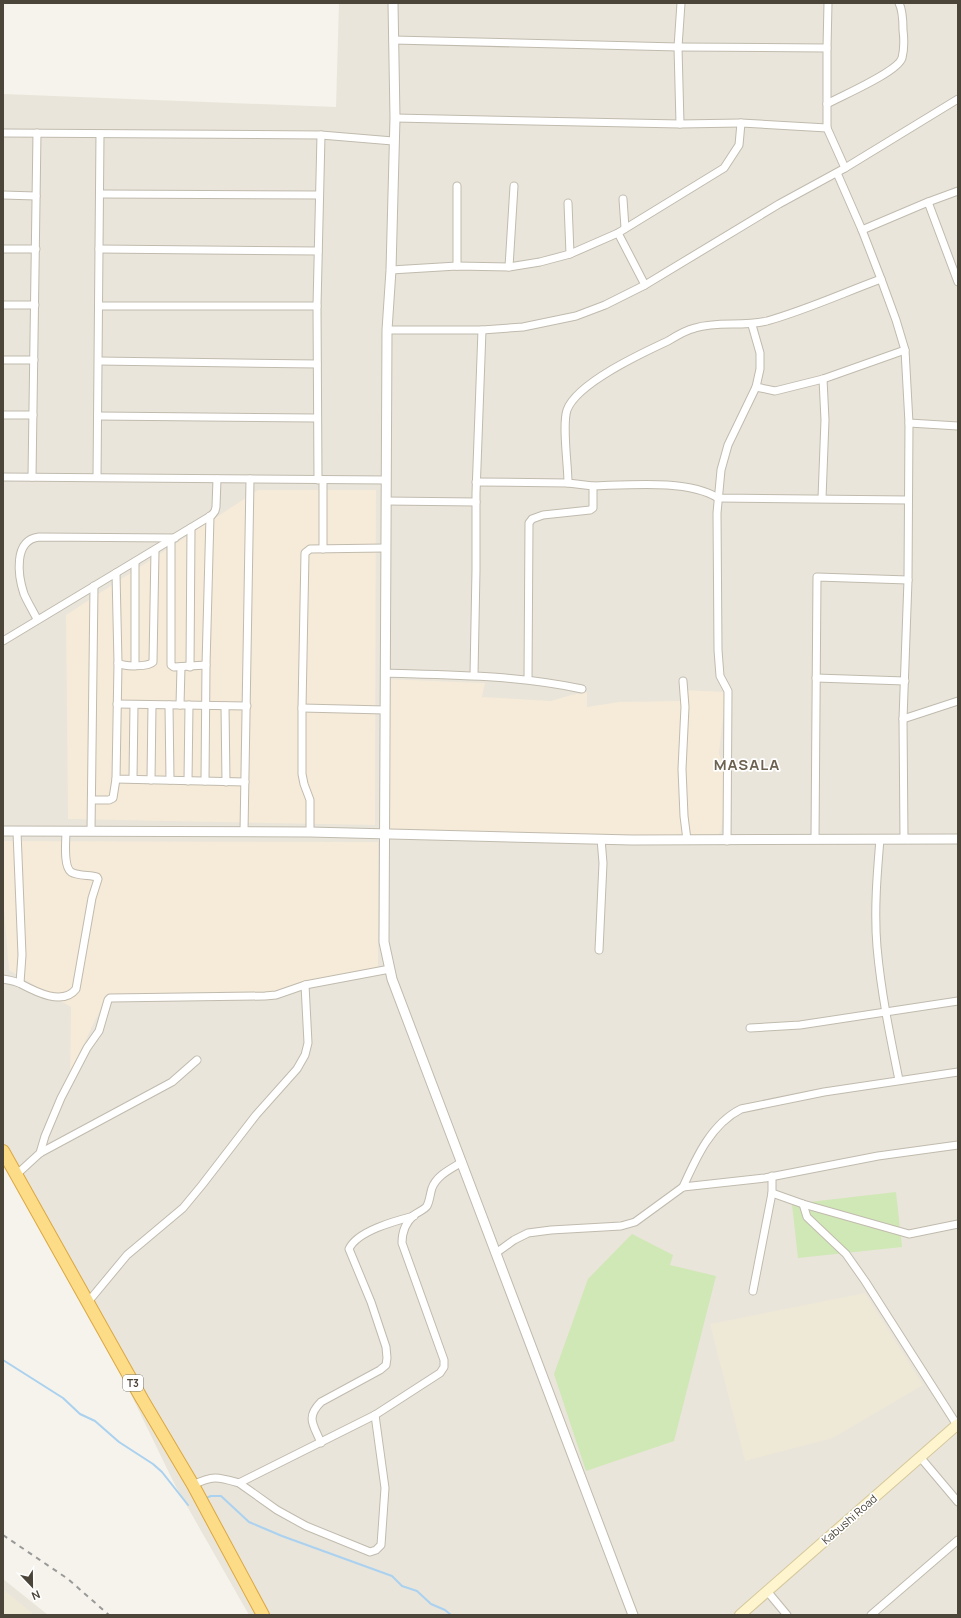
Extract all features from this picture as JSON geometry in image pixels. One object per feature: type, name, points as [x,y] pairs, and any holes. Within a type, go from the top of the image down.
[{"type":"highway","name":"T3","points":[[3,1151],[263,1615]]},
{"type":"main road","name":"Kabushi Road","points":[[740,1615],[958,1424]]},
{"type":"street","points":[[393,3],[395,118],[393,141],[391,270],[387,330],[384,942],[392,979],[633,1615]]},
{"type":"street","points":[[680,124],[678,47],[681,3]]},
{"type":"street","points":[[828,3],[827,128],[845,168]]},
{"type":"street","points":[[826,104],[881,76],[897,65],[902,58],[904,36],[902,12],[899,3]]},
{"type":"street","points":[[393,40],[678,47],[827,48]]},
{"type":"street","points":[[387,330],[482,330],[523,327],[576,316],[605,305],[645,285],[780,204],[837,173],[958,99]]},
{"type":"street","points":[[395,118],[680,124],[741,123],[827,128]]},
{"type":"street","points":[[391,270],[457,266],[509,267],[540,262],[570,254],[618,233],[724,168],[732,158],[739,145],[741,123]]},
{"type":"street","points":[[3,133],[321,135],[393,141]]},
{"type":"street","points":[[32,477],[37,133]]},
{"type":"street","points":[[97,477],[100,134]]},
{"type":"street","points":[[321,135],[316,418],[323,549]]},
{"type":"street","points":[[837,173],[862,230],[881,279],[905,350],[909,423],[908,580],[904,681],[904,838]]},
{"type":"street","points":[[457,186],[457,266]]},
{"type":"street","points":[[509,267],[514,186]]},
{"type":"street","points":[[862,230],[958,191]]},
{"type":"street","points":[[100,194],[319,195]]},
{"type":"street","points":[[3,195],[36,196]]},
{"type":"street","points":[[623,199],[625,228]]},
{"type":"street","points":[[928,202],[958,282]]},
{"type":"street","points":[[568,203],[570,254]]},
{"type":"street","points":[[618,233],[645,285]]},
{"type":"street","points":[[3,249],[36,249]]},
{"type":"street","points":[[99,249],[318,251]]},
{"type":"street","points":[[568,482],[565,422],[567,410],[575,397],[587,387],[643,352],[695,328],[752,324],[801,310],[881,279]]},
{"type":"street","points":[[3,305],[35,305]]},
{"type":"street","points":[[99,306],[317,306]]},
{"type":"street","points":[[727,841],[728,691],[720,676],[718,650],[717,513],[721,470],[728,445],[756,387],[760,369],[760,353],[752,324]]},
{"type":"street","points":[[474,675],[476,482],[482,330]]},
{"type":"street","points":[[756,387],[775,391],[823,379],[905,350]]},
{"type":"street","points":[[3,360],[34,360]]},
{"type":"street","points":[[99,361],[317,364]]},
{"type":"street","points":[[822,498],[825,420],[823,379]]},
{"type":"street","points":[[3,415],[33,415]]},
{"type":"street","points":[[98,416],[316,418]]},
{"type":"street","points":[[909,423],[958,426]]},
{"type":"street","points":[[3,477],[386,480]]},
{"type":"street","points":[[3,641],[210,516],[215,512],[216,507],[217,479]]},
{"type":"street","points":[[244,832],[250,479]]},
{"type":"street","points":[[476,482],[568,482],[593,486],[683,486],[709,492],[718,498],[908,500]]},
{"type":"street","points":[[528,679],[529,523],[532,519],[543,515],[590,510],[593,508],[593,486]]},
{"type":"street","points":[[386,501],[476,502]]},
{"type":"street","points":[[205,781],[206,664],[210,516]]},
{"type":"street","points":[[190,667],[191,528]]},
{"type":"street","points":[[38,619],[25,596],[21,581],[20,556],[23,547],[30,539],[39,537],[173,539]]},
{"type":"street","points":[[173,539],[170,661],[172,667],[190,667],[206,664]]},
{"type":"street","points":[[310,832],[310,800],[302,774],[304,558],[307,551],[323,549],[385,548]]},
{"type":"street","points":[[118,662],[122,665],[148,665],[154,662],[155,550]]},
{"type":"street","points":[[135,562],[135,665]]},
{"type":"street","points":[[92,800],[109,800],[112,798],[116,779],[118,662],[116,573]]},
{"type":"street","points":[[815,839],[817,577],[908,580]]},
{"type":"street","points":[[91,831],[94,586]]},
{"type":"street","points":[[180,705],[181,667]]},
{"type":"street","points":[[385,673],[474,675],[528,679],[582,689]]},
{"type":"street","points":[[816,678],[904,681]]},
{"type":"street","points":[[683,681],[685,707],[682,769],[684,816],[687,840]]},
{"type":"street","points":[[904,719],[958,701]]},
{"type":"street","points":[[117,704],[247,706]]},
{"type":"street","points":[[133,779],[134,705]]},
{"type":"street","points":[[151,780],[152,705]]},
{"type":"street","points":[[169,705],[170,780]]},
{"type":"street","points":[[188,781],[189,705]]},
{"type":"street","points":[[225,706],[226,782]]},
{"type":"street","points":[[302,708],[386,710]]},
{"type":"street","points":[[116,779],[246,782]]},
{"type":"street","points":[[3,831],[310,832],[601,840],[727,841],[904,838],[958,839]]},
{"type":"street","points":[[3,979],[20,983],[27,988],[59,998],[72,994],[76,989],[92,898],[98,879],[97,877],[74,873],[68,868],[66,863],[66,831]]},
{"type":"street","points":[[17,832],[22,955],[20,983]]},
{"type":"street","points":[[880,839],[876,906],[877,945],[885,1011],[899,1080]]},
{"type":"street","points":[[599,950],[603,863],[601,840]]},
{"type":"street","points":[[40,1153],[44,1136],[61,1098],[99,1031],[108,1000],[110,998],[276,995],[305,985],[390,969]]},
{"type":"street","points":[[88,1302],[127,1255],[183,1208],[256,1115],[297,1069],[305,1055],[308,1043],[305,985]]},
{"type":"street","points":[[750,1028],[800,1025],[958,1001]]},
{"type":"street","points":[[16,1176],[40,1153],[172,1082],[197,1060]]},
{"type":"street","points":[[683,1187],[696,1158],[720,1124],[736,1111],[824,1092],[958,1072]]},
{"type":"street","points":[[496,1253],[514,1240],[528,1233],[551,1230],[621,1226],[634,1222],[683,1187],[772,1176],[871,1158],[958,1145]]},
{"type":"street","points":[[322,1443],[312,1420],[312,1413],[315,1408],[321,1402],[380,1370],[386,1365],[386,1347],[349,1249],[351,1243],[375,1229],[414,1216],[426,1208],[436,1180],[462,1162]]},
{"type":"street","points":[[753,1291],[772,1194],[772,1176]]},
{"type":"street","points":[[772,1194],[909,1234],[958,1224]]},
{"type":"street","points":[[803,1204],[806,1217],[846,1254],[958,1424]]},
{"type":"street","points":[[239,1483],[322,1443],[375,1415],[440,1373],[444,1367],[444,1360],[402,1242],[402,1234],[414,1216]]},
{"type":"street","points":[[192,1486],[205,1479],[214,1477],[239,1483],[277,1510],[306,1526],[370,1552],[376,1550],[381,1545],[385,1488],[375,1415]]},
{"type":"street","points":[[920,1457],[958,1502]]},
{"type":"street","points":[[872,1615],[958,1540]]},
{"type":"street","points":[[767,1591],[787,1615]]},
{"type":"shaded area","points":[[339,3],[958,3],[958,1615],[249,1615],[175,1485],[67,1263],[3,1151],[3,94],[336,107]]},
{"type":"shaded area","points":[[258,490],[376,490],[375,825],[68,819],[66,615]]},
{"type":"shaded area","points":[[384,679],[485,683],[482,697],[551,701],[587,692],[587,707],[619,702],[680,701],[683,690],[726,692],[719,753],[727,782],[721,831],[714,842],[385,833]]},
{"type":"shaded area","points":[[3,841],[378,842],[378,967],[275,991],[108,994],[70,1073],[71,1007],[9,970],[3,899]]},
{"type":"shaded area","points":[[865,1293],[923,1385],[833,1438],[745,1461],[710,1324]]},
{"type":"shaded area","points":[[3,1579],[48,1615],[3,1615]]},
{"type":"shaded area","points":[[3,1589],[32,1613],[31,1615],[3,1615]]},
{"type":"green space","points":[[896,1192],[902,1247],[798,1258],[792,1204]]},
{"type":"green space","points":[[632,1234],[673,1255],[670,1265],[716,1276],[674,1441],[586,1471],[554,1374],[588,1279]]},
{"type":"waterway","points":[[3,1360],[63,1398],[80,1414],[95,1421],[119,1442],[153,1464],[162,1472],[188,1505]]},
{"type":"waterway","points":[[206,1498],[211,1496],[221,1496],[249,1522],[282,1536],[392,1576],[402,1586],[417,1591],[431,1604],[445,1610],[451,1615]]},
{"type":"railway","points":[[3,1535],[68,1579],[109,1615]]},
{"type":"district","name":"MASALA","points":[[747,764]]}]
